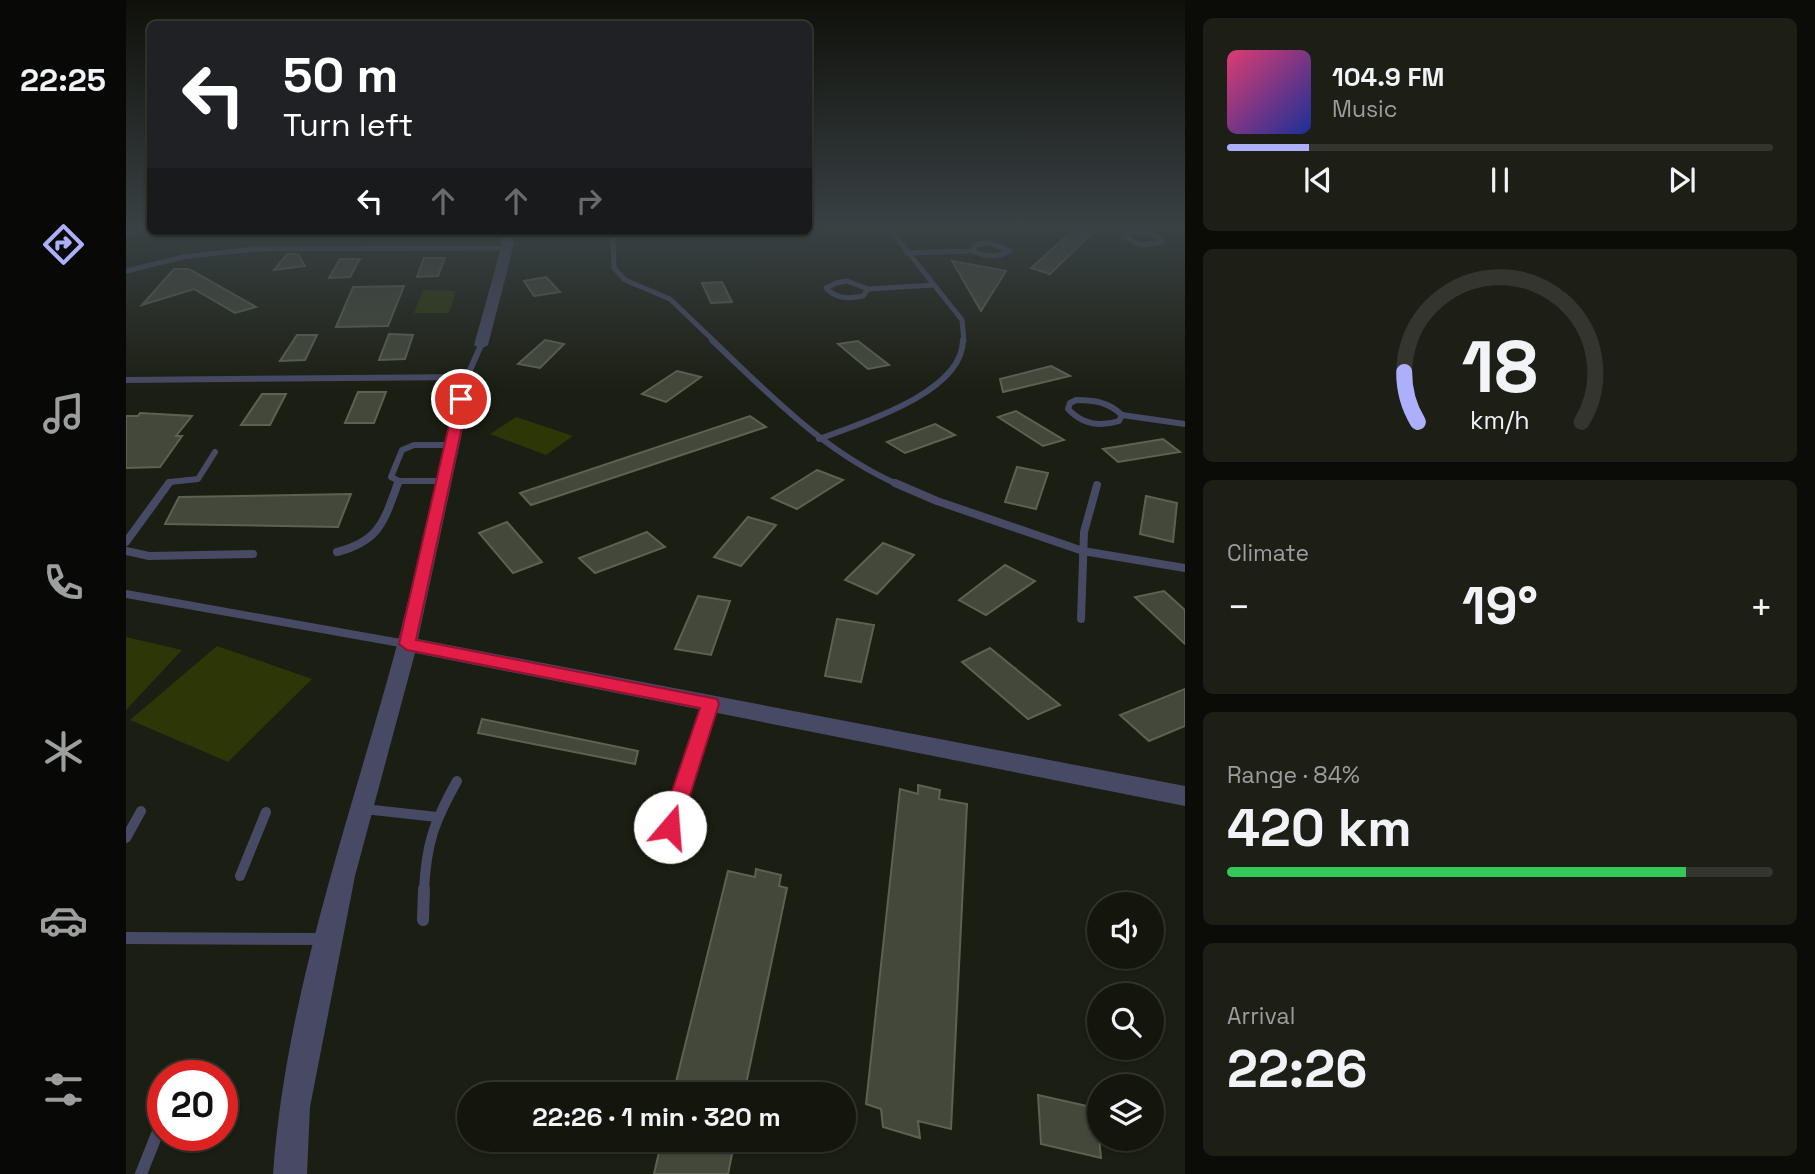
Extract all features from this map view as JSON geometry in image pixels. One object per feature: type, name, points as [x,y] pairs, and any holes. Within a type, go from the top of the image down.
[{"type":"street","points":[[481,345],[499,282]]},
{"type":"street","points":[[290,1174],[294,1107],[342,876],[407,644],[467,377]]},
{"type":"street","points":[[407,644],[1185,796]]},
{"type":"lane","points":[[631,282],[670,299],[792,416],[820,439],[879,475],[937,501],[1083,551],[1185,568]]},
{"type":"lane","points":[[867,289],[863,296],[848,298],[832,295],[826,288],[833,283],[849,282],[867,289],[934,285]]},
{"type":"lane","points":[[820,439],[916,398],[943,381],[952,370],[962,349],[965,329],[962,320],[931,282]]},
{"type":"lane","points":[[126,380],[467,377],[481,345]]},
{"type":"lane","points":[[1122,415],[1119,421],[1112,424],[1091,423],[1073,416],[1068,409],[1076,400],[1095,400],[1112,406],[1122,415],[1185,424]]},
{"type":"lane","points":[[443,481],[399,481],[391,477],[402,450],[414,445],[451,444]]},
{"type":"lane","points":[[126,542],[170,482],[198,479],[215,452]]},
{"type":"lane","points":[[337,552],[363,545],[375,537],[399,481]]},
{"type":"lane","points":[[1081,619],[1084,532],[1097,485]]},
{"type":"lane","points":[[126,551],[149,556],[253,554]]},
{"type":"lane","points":[[126,594],[407,644]]},
{"type":"lane","points":[[670,827],[710,704]]},
{"type":"lane","points":[[423,920],[426,854],[437,817],[457,781]]},
{"type":"lane","points":[[361,808],[437,817]]},
{"type":"lane","points":[[126,838],[141,811]]},
{"type":"lane","points":[[240,876],[266,812]]},
{"type":"lane","points":[[126,938],[329,939]]},
{"type":"lane","points":[[142,1174],[151,1151]]},
{"type":"green space","points":[[423,290],[456,291],[449,313],[414,313]]},
{"type":"green space","points":[[516,417],[573,436],[546,455],[490,434]]},
{"type":"green space","points":[[126,637],[182,650],[126,710]]},
{"type":"green space","points":[[217,646],[312,679],[228,762],[130,720]]},
{"type":"building","points":[[163,282],[212,282],[256,307],[235,313],[194,289],[142,305]]},
{"type":"building","points":[[525,282],[550,282],[560,292],[534,296]]},
{"type":"building","points":[[722,282],[732,302],[711,303],[702,283]]},
{"type":"building","points":[[964,282],[999,282],[981,311]]},
{"type":"building","points":[[404,286],[388,326],[336,327],[353,287]]},
{"type":"building","points":[[389,334],[413,335],[405,359],[379,360]]},
{"type":"building","points":[[297,335],[317,335],[305,360],[280,361]]},
{"type":"building","points":[[545,340],[564,344],[540,368],[518,364]]},
{"type":"building","points":[[858,341],[889,365],[868,369],[838,344]]},
{"type":"building","points":[[1051,366],[1070,376],[1003,392],[1000,379]]},
{"type":"building","points":[[677,371],[701,377],[666,402],[642,394]]},
{"type":"building","points":[[358,392],[386,392],[374,423],[345,423]]},
{"type":"building","points":[[262,394],[286,394],[270,425],[241,425]]},
{"type":"building","points":[[1016,411],[1064,440],[1043,446],[998,417]]},
{"type":"building","points":[[140,413],[192,416],[176,436],[182,436],[160,467],[126,468],[126,416],[138,416]]},
{"type":"building","points":[[750,416],[766,427],[531,505],[520,493]]},
{"type":"building","points":[[935,424],[955,435],[905,453],[887,442]]},
{"type":"building","points":[[1163,439],[1180,452],[1118,462],[1103,449]]},
{"type":"building","points":[[1017,467],[1048,473],[1036,509],[1005,502]]},
{"type":"building","points":[[817,470],[843,480],[797,509],[772,498]]},
{"type":"building","points":[[351,494],[338,527],[165,524],[179,497]]},
{"type":"building","points":[[1146,496],[1177,503],[1173,542],[1140,534]]},
{"type":"building","points":[[748,517],[776,525],[741,566],[714,557]]},
{"type":"building","points":[[507,522],[542,562],[513,573],[479,533]]},
{"type":"building","points":[[647,532],[665,547],[595,573],[579,558]]},
{"type":"building","points":[[883,543],[914,555],[877,594],[845,580]]},
{"type":"building","points":[[1005,565],[1035,581],[986,615],[959,600]]},
{"type":"building","points":[[1164,591],[1185,610],[1185,644],[1135,597]]},
{"type":"building","points":[[698,596],[730,601],[711,655],[675,649]]},
{"type":"building","points":[[837,619],[874,625],[861,682],[825,676]]},
{"type":"building","points":[[990,648],[1060,705],[1028,719],[962,662]]},
{"type":"building","points":[[1185,689],[1185,726],[1149,741],[1120,715]]},
{"type":"building","points":[[482,719],[638,751],[635,764],[478,733]]},
{"type":"building","points":[[918,785],[940,790],[939,799],[967,804],[951,1129],[918,1121],[920,1138],[883,1127],[881,1109],[866,1104],[900,789],[918,794]]},
{"type":"building","points":[[756,869],[781,875],[779,886],[787,888],[747,1082],[676,1082],[728,871],[755,877]]},
{"type":"building","points":[[1038,1095],[1087,1106],[1087,1151],[1100,1151],[1101,1158],[1041,1144]]},
{"type":"building","points":[[659,1152],[732,1152],[728,1174],[654,1174]]},
{"type":"route","points":[[461,399],[407,644],[710,704],[670,827]]}]
